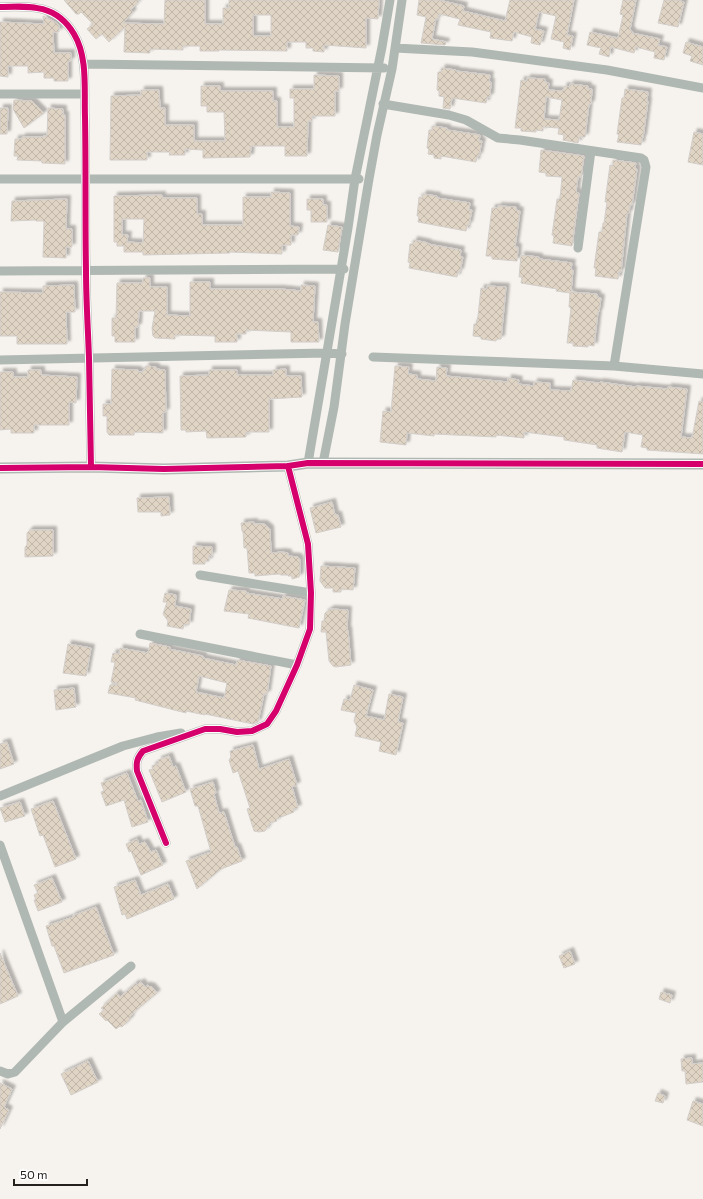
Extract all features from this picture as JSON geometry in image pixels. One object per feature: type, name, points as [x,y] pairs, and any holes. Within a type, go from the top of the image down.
[{"type":"street","points":[[308,464],[355,179],[378,68],[390,0]]},
{"type":"street","points":[[323,463],[334,407],[345,324],[369,179],[383,104],[392,69],[402,0]]},
{"type":"street","points":[[0,7],[29,3],[54,13],[65,22],[74,33],[81,46],[84,64],[86,271],[91,467]]},
{"type":"street","points":[[395,48],[472,52],[607,70],[703,88]]},
{"type":"street","points":[[84,64],[392,69]]},
{"type":"street","points":[[0,94],[84,94]]},
{"type":"street","points":[[383,104],[449,115],[466,120],[498,138],[641,158],[646,163],[614,366]]},
{"type":"street","points":[[578,248],[591,151]]},
{"type":"street","points":[[0,179],[369,179]]},
{"type":"street","points":[[0,272],[354,269]]},
{"type":"street","points":[[0,360],[326,353],[342,354]]},
{"type":"street","points":[[373,357],[614,366],[703,374]]},
{"type":"street","points":[[0,468],[91,467],[164,469],[288,466],[323,463],[703,464]]},
{"type":"street","points":[[0,796],[124,746],[157,737],[205,729],[220,729],[237,732],[252,731],[267,724],[276,711],[297,665],[310,629],[311,593],[308,544],[288,466]]},
{"type":"street","points":[[200,575],[311,593]]},
{"type":"street","points":[[140,634],[297,665]]},
{"type":"street","points":[[166,843],[138,771],[136,763],[137,757],[143,751],[205,729]]},
{"type":"street","points":[[0,845],[63,1022]]},
{"type":"street","points":[[0,1071],[8,1074],[15,1072],[63,1022],[131,966]]},
{"type":"building","points":[[64,0],[140,0],[131,10],[133,12],[123,23],[164,24],[165,0],[205,0],[205,24],[223,24],[223,8],[229,8],[229,0],[379,0],[378,19],[366,18],[366,48],[324,45],[324,52],[313,51],[313,48],[306,48],[306,42],[287,42],[287,51],[200,51],[200,46],[183,46],[183,50],[150,49],[150,53],[124,52],[125,27],[109,42],[102,34],[96,39],[87,29],[93,24],[81,12],[76,14]],"holes":[[[253,15],[271,15],[271,36],[253,36]]]},
{"type":"building","points":[[419,0],[439,0],[464,6],[463,11],[505,21],[510,0],[574,0],[567,35],[573,36],[570,50],[563,48],[564,42],[551,39],[556,16],[539,12],[535,29],[544,31],[540,45],[531,43],[532,37],[514,32],[512,41],[490,38],[491,32],[458,25],[460,19],[439,14],[438,19],[436,18],[432,39],[446,42],[445,45],[421,43],[426,17],[417,15]]},
{"type":"building","points":[[623,0],[636,0],[630,30],[632,33],[660,39],[658,45],[667,47],[664,60],[654,58],[655,52],[636,47],[634,53],[611,47],[609,57],[599,54],[601,48],[587,45],[590,32],[618,38],[623,15],[620,14]]},
{"type":"building","points":[[664,0],[677,0],[684,2],[678,27],[658,23]]},
{"type":"building","points":[[43,16],[59,25],[59,32],[53,32],[54,53],[71,53],[71,61],[68,61],[68,81],[54,81],[54,78],[44,78],[44,72],[28,73],[28,66],[8,66],[8,77],[0,76],[0,22],[44,24]]},
{"type":"building","points":[[686,42],[703,47],[703,65],[690,61],[692,56],[683,53]]},
{"type":"building","points":[[442,68],[490,75],[490,97],[487,97],[486,103],[452,98],[450,109],[443,108],[444,97],[439,96],[439,91],[437,90],[438,72],[441,72]]},
{"type":"building","points":[[314,75],[339,76],[339,91],[335,91],[335,116],[312,116],[312,121],[308,121],[307,156],[285,156],[285,146],[251,146],[250,157],[203,158],[203,150],[185,149],[185,155],[169,155],[170,152],[147,152],[147,160],[110,160],[111,96],[141,95],[141,90],[159,90],[160,108],[165,108],[165,125],[194,125],[194,141],[225,141],[224,112],[207,112],[207,106],[201,106],[201,86],[220,86],[220,91],[273,91],[273,101],[277,101],[277,127],[294,127],[294,98],[290,98],[290,89],[314,89]]},
{"type":"building","points":[[527,78],[545,79],[545,82],[549,83],[548,90],[563,91],[564,86],[570,87],[570,84],[588,86],[588,89],[592,89],[585,137],[579,137],[578,143],[563,140],[564,135],[558,134],[559,128],[543,127],[543,131],[536,130],[536,132],[521,131],[521,128],[515,128],[521,80],[527,81]],"holes":[[[546,97],[562,100],[559,120],[544,119]]]},
{"type":"building","points":[[625,89],[648,92],[641,145],[617,142],[622,98],[624,98]]},
{"type":"building","points":[[14,100],[32,101],[44,113],[24,128],[13,109]]},
{"type":"building","points":[[0,108],[8,108],[7,134],[0,134]]},
{"type":"building","points":[[48,108],[63,109],[63,115],[65,115],[65,164],[17,160],[18,156],[14,156],[15,139],[22,139],[22,137],[47,136]]},
{"type":"building","points":[[433,126],[447,128],[447,130],[480,135],[479,141],[482,141],[479,156],[477,156],[476,162],[441,156],[441,159],[434,158],[434,155],[428,154],[429,149],[427,148],[429,130],[432,130]]},
{"type":"building","points":[[694,132],[703,134],[703,165],[688,162]]},
{"type":"building","points":[[541,150],[584,156],[581,177],[578,177],[576,192],[579,193],[572,246],[553,243],[554,236],[552,235],[557,199],[560,199],[562,177],[546,176],[546,173],[539,172]]},
{"type":"building","points":[[613,160],[636,163],[635,168],[637,169],[632,205],[630,205],[629,213],[627,213],[621,272],[619,271],[618,279],[595,276],[596,268],[594,268],[599,232],[602,232],[604,223],[610,165],[613,166]]},
{"type":"building","points":[[271,192],[290,193],[290,226],[299,227],[298,235],[291,235],[291,245],[282,245],[282,254],[230,252],[143,255],[143,252],[124,252],[124,246],[117,246],[117,242],[114,242],[114,196],[162,195],[162,198],[197,198],[197,214],[202,214],[202,225],[243,225],[243,197],[271,197]],"holes":[[[122,219],[144,219],[143,243],[127,242],[128,235],[122,235]]]},
{"type":"building","points":[[423,194],[437,196],[437,198],[470,203],[469,210],[472,210],[469,225],[467,225],[466,231],[418,222],[419,216],[417,216],[419,197],[422,198]]},
{"type":"building","points":[[67,199],[66,229],[72,229],[72,247],[66,247],[66,258],[43,257],[44,221],[11,221],[12,201]]},
{"type":"building","points":[[307,199],[323,199],[323,205],[327,205],[327,222],[311,222],[311,210],[307,210]]},
{"type":"building","points":[[498,206],[516,207],[516,210],[520,211],[515,247],[518,247],[517,261],[492,259],[492,256],[486,256],[492,208],[498,208]]},
{"type":"building","points":[[328,225],[342,227],[338,252],[323,250]]},
{"type":"building","points":[[414,240],[461,250],[460,256],[463,257],[460,272],[458,271],[457,277],[409,268],[410,263],[408,262],[410,244],[413,244]]},
{"type":"building","points":[[521,255],[572,263],[571,269],[573,270],[571,292],[597,294],[597,297],[601,298],[594,346],[573,346],[573,343],[567,343],[571,308],[569,307],[570,293],[556,291],[557,289],[521,283],[522,277],[519,277]]},
{"type":"building","points":[[143,278],[150,278],[150,287],[167,287],[167,315],[190,316],[190,282],[210,282],[210,289],[281,289],[301,291],[301,285],[315,286],[313,322],[318,322],[319,342],[291,342],[291,332],[246,330],[246,334],[237,334],[237,342],[215,342],[215,336],[175,335],[175,339],[155,338],[153,336],[152,328],[155,311],[139,311],[138,327],[135,327],[135,342],[115,342],[115,336],[112,336],[112,318],[116,318],[117,283],[143,283]]},
{"type":"building","points":[[74,285],[75,312],[66,312],[67,344],[17,344],[17,336],[0,336],[0,292],[43,293],[43,286]]},
{"type":"building","points":[[487,286],[506,287],[501,339],[497,339],[496,341],[481,339],[481,337],[473,336],[474,324],[476,324],[478,316],[481,288],[487,289]]},
{"type":"building","points":[[146,366],[165,370],[166,412],[163,412],[163,433],[134,432],[134,435],[109,435],[107,432],[107,416],[103,416],[103,404],[111,404],[112,369],[138,370],[138,372],[143,372]]},
{"type":"building","points":[[395,366],[409,367],[408,374],[417,375],[417,379],[436,381],[437,367],[447,368],[446,376],[508,382],[508,378],[519,380],[518,384],[534,386],[534,382],[550,383],[550,390],[571,391],[573,380],[636,387],[668,389],[668,387],[687,389],[681,437],[692,438],[699,401],[703,402],[703,454],[647,450],[647,448],[641,447],[643,435],[625,432],[622,452],[597,448],[597,445],[564,440],[564,437],[524,432],[524,438],[496,435],[496,437],[434,434],[434,436],[407,433],[406,445],[380,442],[383,411],[391,412]]},
{"type":"building","points":[[286,369],[286,376],[301,376],[302,397],[269,399],[269,432],[246,432],[246,437],[207,438],[206,431],[186,432],[186,430],[181,430],[180,376],[209,375],[209,370],[237,370],[237,375],[273,375],[273,370]]},
{"type":"building","points":[[28,370],[41,370],[41,375],[77,377],[76,403],[69,402],[69,425],[34,425],[34,433],[11,433],[11,429],[0,430],[0,372],[13,372],[13,377],[28,377]]},
{"type":"building","points":[[169,497],[170,515],[161,516],[161,512],[138,512],[137,498]]},
{"type":"building","points":[[332,502],[335,515],[338,515],[341,527],[316,533],[310,508]]},
{"type":"building","points":[[254,522],[254,524],[264,524],[270,529],[271,553],[282,552],[288,553],[288,556],[298,557],[300,560],[299,577],[292,579],[292,576],[288,575],[279,574],[255,576],[255,573],[249,573],[247,548],[244,548],[241,523]]},
{"type":"building","points":[[30,530],[53,530],[53,556],[25,557],[27,533]]},
{"type":"building","points":[[193,546],[212,547],[212,556],[209,555],[209,561],[205,561],[205,564],[193,564]]},
{"type":"building","points":[[321,566],[355,568],[353,590],[341,589],[341,592],[333,592],[333,588],[325,588],[320,581]]},
{"type":"building","points":[[229,590],[246,591],[246,593],[283,599],[283,596],[305,600],[299,628],[248,618],[249,614],[224,611]]},
{"type":"building","points":[[165,593],[176,595],[175,606],[191,609],[189,625],[184,624],[183,629],[167,626],[168,621],[163,614],[167,602],[163,602]]},
{"type":"building","points":[[331,609],[348,610],[347,630],[351,665],[336,667],[329,661],[326,632],[321,632],[322,621],[324,621],[325,613]]},
{"type":"building","points":[[150,643],[170,647],[169,649],[203,656],[203,658],[236,665],[237,660],[271,666],[267,694],[264,694],[258,722],[253,724],[205,714],[186,711],[186,713],[135,700],[136,698],[108,693],[110,685],[119,684],[111,682],[115,662],[111,662],[113,653],[119,654],[120,648],[148,653]],"holes":[[[199,676],[227,683],[224,698],[196,692]]]},
{"type":"building","points":[[68,644],[91,648],[86,676],[63,673]]},
{"type":"building","points":[[354,685],[373,690],[366,716],[384,720],[389,694],[403,697],[398,722],[403,723],[396,755],[379,751],[381,742],[355,736],[357,727],[354,721],[356,713],[341,710],[344,699],[350,700]]},
{"type":"building","points":[[74,688],[76,707],[56,710],[54,690]]},
{"type":"building","points":[[7,742],[14,764],[0,769],[0,744]]},
{"type":"building","points":[[253,745],[259,769],[289,759],[297,785],[292,787],[298,808],[293,809],[294,812],[270,823],[265,831],[259,832],[254,831],[247,809],[250,808],[238,771],[233,773],[229,760],[231,757],[230,751]]},
{"type":"building","points":[[169,756],[173,767],[176,766],[186,792],[162,802],[149,770],[153,769],[152,766],[159,763],[158,760]]},
{"type":"building","points":[[127,773],[138,801],[141,800],[148,822],[132,827],[124,800],[106,806],[101,792],[104,791],[101,783]]},
{"type":"building","points":[[213,782],[216,793],[214,794],[219,813],[224,812],[235,847],[237,847],[242,861],[221,869],[197,889],[186,861],[211,852],[198,806],[195,806],[190,789]]},
{"type":"building","points":[[53,801],[76,859],[55,867],[43,835],[40,836],[31,809]]},
{"type":"building","points":[[20,802],[25,816],[5,822],[0,808]]},
{"type":"building","points":[[137,839],[139,844],[145,842],[151,852],[156,850],[163,865],[141,875],[131,851],[129,852],[126,844]]},
{"type":"building","points":[[52,878],[62,902],[38,911],[34,900],[36,900],[34,895],[38,893],[34,885]]},
{"type":"building","points":[[135,880],[141,895],[168,884],[174,899],[127,919],[125,914],[122,915],[114,887]]},
{"type":"building","points":[[96,907],[114,955],[64,973],[54,946],[52,946],[46,926]]},
{"type":"building","points":[[570,951],[575,964],[564,968],[559,956]]},
{"type":"building","points":[[0,953],[18,996],[0,1004]]},
{"type":"building","points":[[141,982],[145,987],[147,985],[150,987],[151,986],[157,993],[134,1012],[130,1017],[131,1018],[122,1027],[120,1026],[116,1029],[99,1014],[104,1010],[101,1008],[117,993],[120,997],[136,983],[137,985]]},
{"type":"building","points":[[661,992],[672,995],[670,1003],[659,999]]},
{"type":"building","points":[[692,1058],[692,1064],[703,1063],[703,1082],[686,1084],[685,1071],[682,1071],[681,1059]]},
{"type":"building","points":[[88,1061],[98,1082],[71,1095],[61,1074]]},
{"type":"building","points":[[0,1083],[12,1089],[4,1107],[9,1110],[0,1129]]},
{"type":"building","points":[[658,1093],[665,1096],[663,1103],[655,1101]]},
{"type":"building","points":[[693,1101],[703,1104],[703,1126],[687,1120]]},
{"type":"cycle path","points":[[0,7],[32,7],[51,12],[59,17],[67,24],[74,34],[83,63],[85,85],[86,282],[91,467]]},
{"type":"cycle path","points":[[0,468],[91,467],[164,469],[288,466],[308,463],[703,464]]},
{"type":"cycle path","points":[[166,843],[137,771],[139,756],[143,751],[205,729],[220,729],[237,732],[252,731],[267,724],[276,711],[297,665],[310,629],[311,593],[308,544],[288,466]]}]
